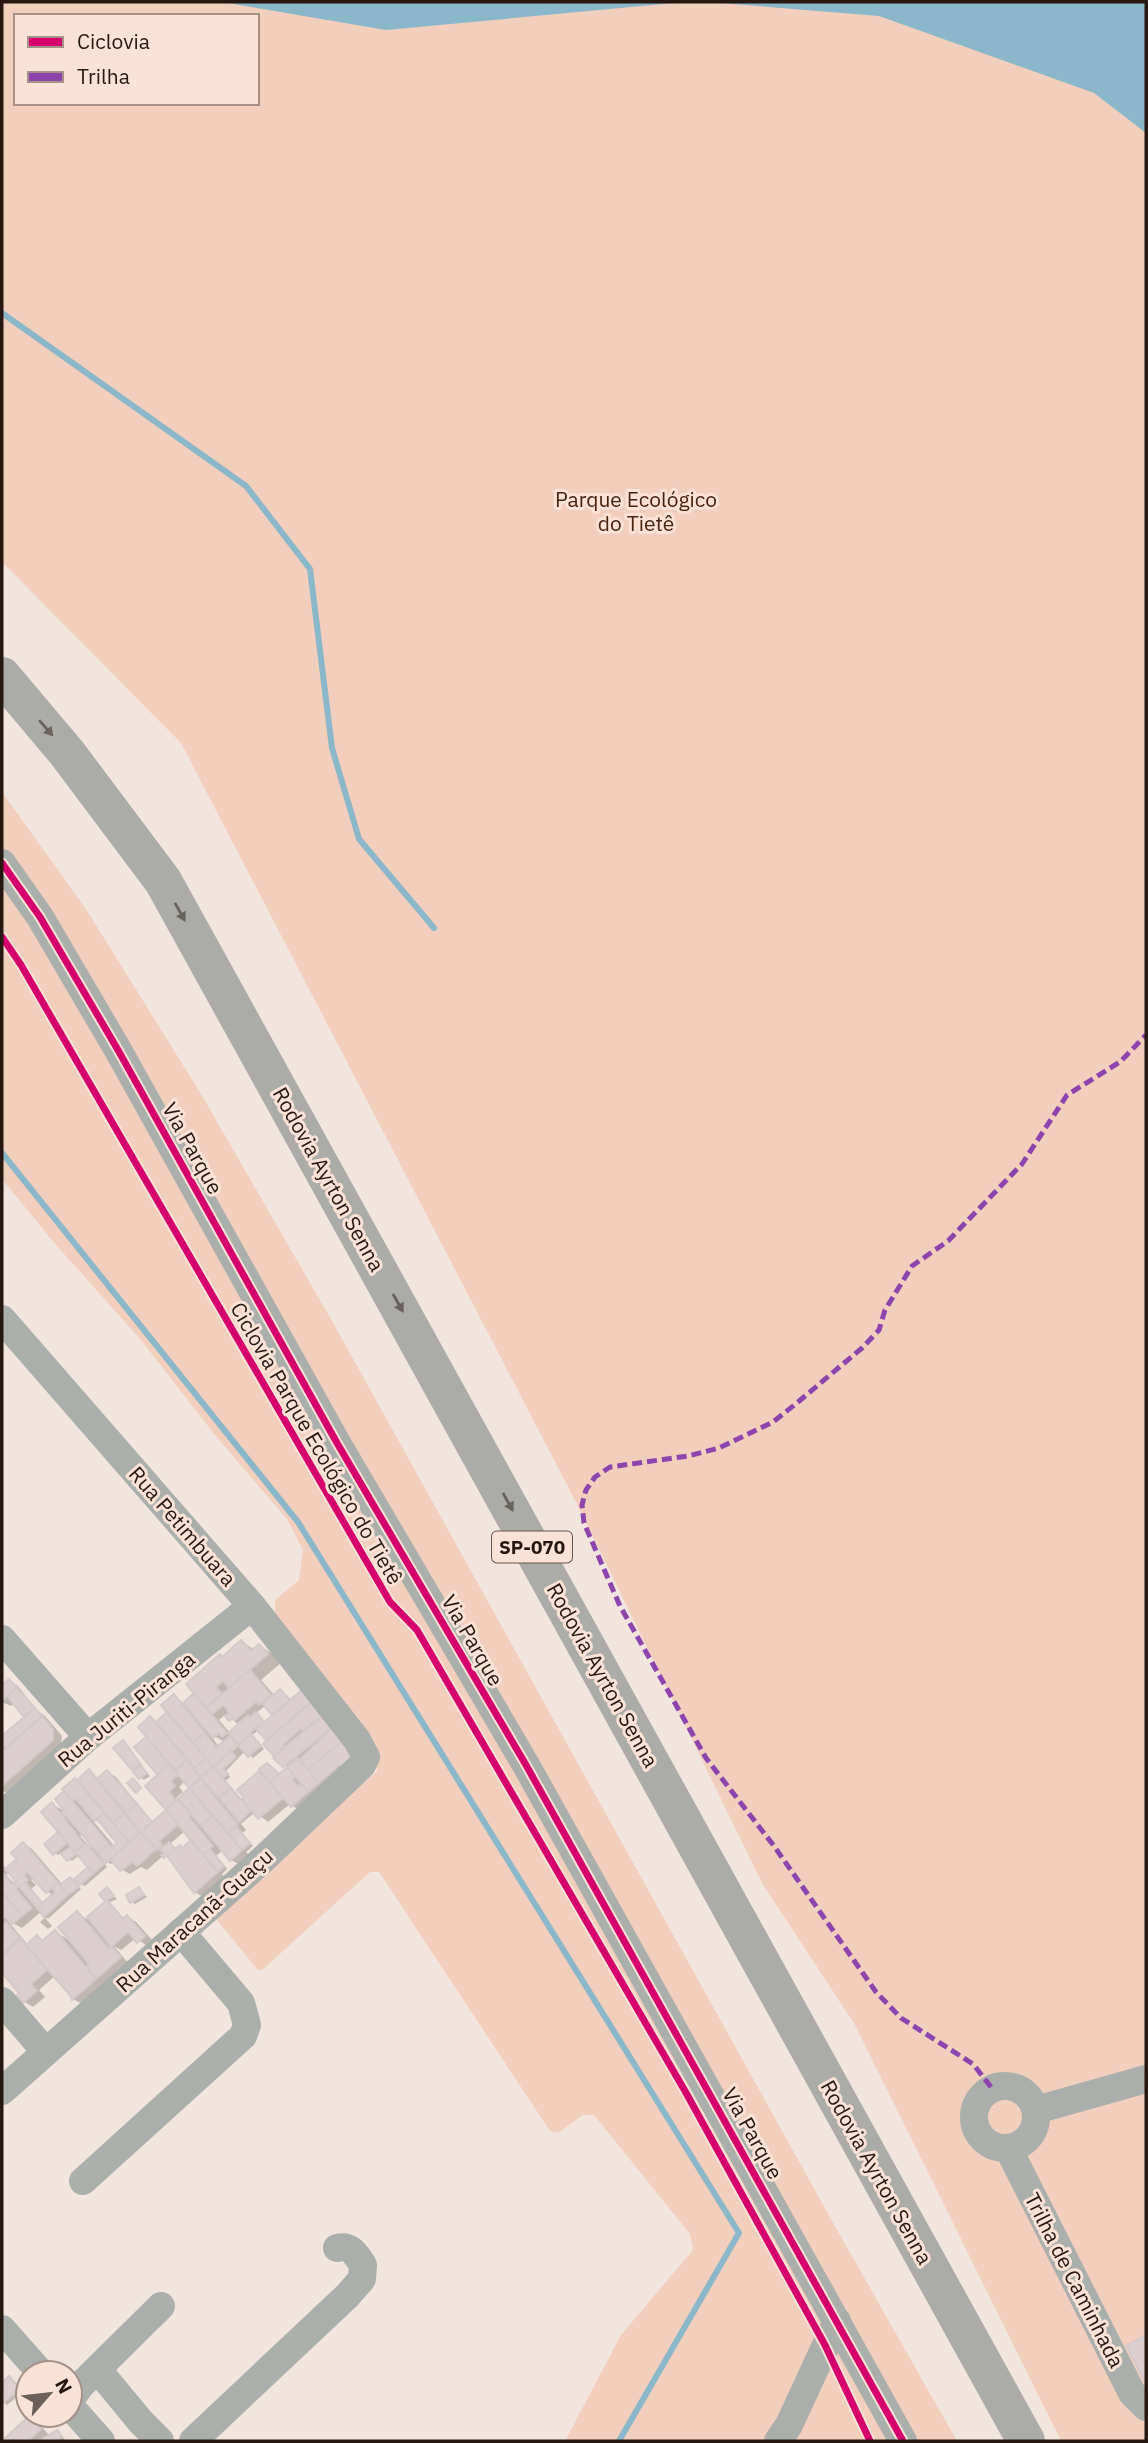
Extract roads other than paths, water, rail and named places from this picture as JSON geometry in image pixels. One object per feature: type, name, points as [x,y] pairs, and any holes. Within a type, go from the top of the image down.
[{"type":"highway","name":"Rodovia Ayrton Senna","points":[[2,676],[68,753],[163,881],[1026,2441]]},
{"type":"street","name":"Via Parque","points":[[2,863],[40,918],[118,1050],[337,1443],[526,1765],[903,2441]]},
{"type":"street","name":"Rua Petimbuara","points":[[2,1318],[252,1606],[356,1740]]},
{"type":"street","name":"Rua Juriti-Piranga","points":[[2,1815],[88,1737],[252,1606]]},
{"type":"street","points":[[2,1639],[88,1737]]},
{"type":"street","name":"Rua Maracanã-Guaçu","points":[[2,2091],[258,1864],[362,1765],[366,1757],[356,1740]]},
{"type":"street","points":[[83,2181],[243,2036],[247,2025],[241,2003],[181,1932]]},
{"type":"street","points":[[2,2001],[45,2051]]},
{"type":"street","points":[[1036,2110],[1146,2079]]},
{"type":"street","points":[[1010,2085],[1027,2093],[1036,2110],[1035,2127],[1025,2142],[1009,2148],[987,2144],[974,2127],[975,2104],[991,2087],[1010,2085]]},
{"type":"street","name":"Trilha de Caminhada","points":[[1009,2148],[1132,2393],[1146,2407]]},
{"type":"street","points":[[194,2441],[362,2279],[363,2265],[351,2249],[344,2246],[337,2248]]},
{"type":"street","points":[[84,2384],[162,2306]]},
{"type":"street","points":[[778,2441],[789,2425],[837,2321]]},
{"type":"street","points":[[2,2329],[29,2359]]},
{"type":"street","points":[[98,2370],[160,2441]]},
{"type":"street","points":[[84,2422],[101,2441]]},
{"type":"water","points":[[222,2],[685,2],[386,30]]},
{"type":"water","points":[[708,2],[1146,2],[1146,133],[1094,93],[879,16]]},
{"type":"waterway","points":[[2,313],[246,486],[310,569],[332,748],[359,839],[434,928]]},
{"type":"waterway","points":[[2,1153],[298,1522],[739,2233],[619,2441]]},
{"type":"park label","name":"Parque Ecológico do Tietê","points":[[636,511]]}]
